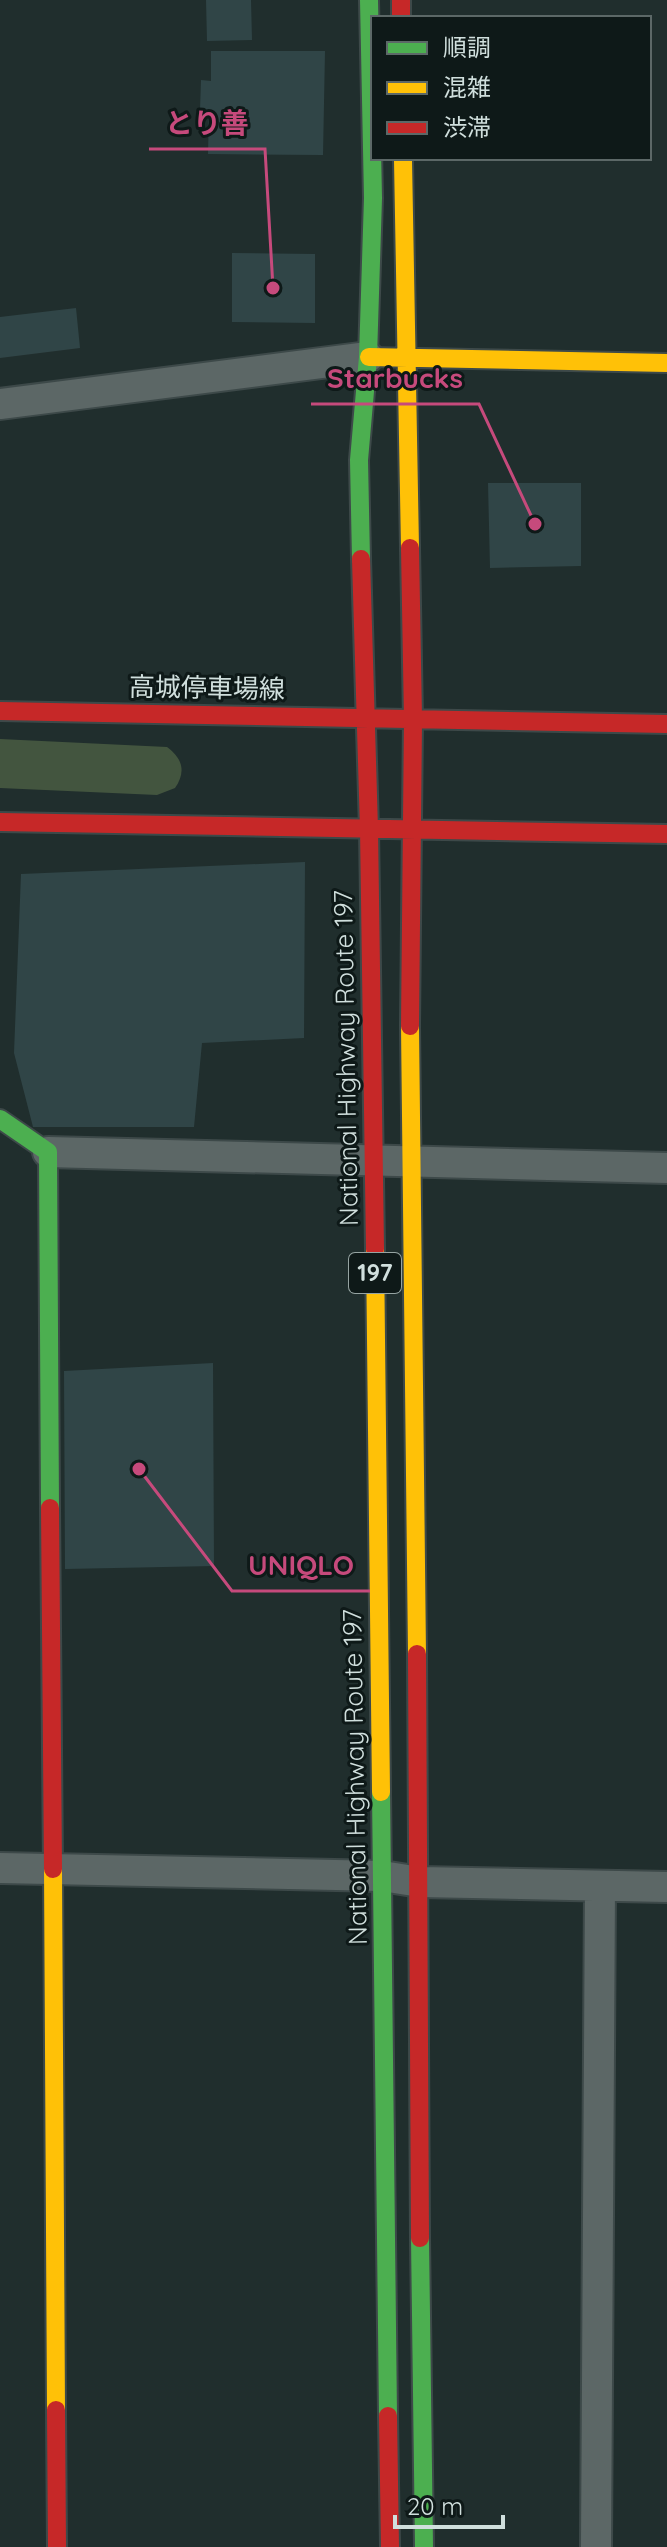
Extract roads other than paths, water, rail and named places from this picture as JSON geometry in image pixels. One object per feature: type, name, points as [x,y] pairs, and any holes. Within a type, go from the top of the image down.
[{"type":"main road","name":"National Highway Route 197","points":[[369,0],[371,99]]},
{"type":"main road","name":"National Highway Route 197","points":[[372,160],[368,357],[359,460],[374,1158],[390,2547]]},
{"type":"main road","name":"197","points":[[403,160],[413,719],[410,1161],[420,1882],[420,2306],[424,2547]]},
{"type":"main road","points":[[368,357],[667,363]]},
{"type":"main road","name":"高城停車場線","points":[[0,711],[667,724]]},
{"type":"main road","points":[[0,822],[667,834]]},
{"type":"main road","points":[[0,1119],[48,1152],[57,2547]]},
{"type":"street","points":[[0,404],[368,357]]},
{"type":"street","points":[[48,1152],[374,1158],[667,1168]]},
{"type":"street","points":[[0,1868],[382,1876],[420,1882],[667,1887]]},
{"type":"street","points":[[596,2547],[600,1886]]},
{"type":"place","name":"とり善","points":[[273,288]]},
{"type":"place","name":"Starbucks","points":[[535,524]]},
{"type":"place","name":"UNIQLO","points":[[139,1469]]}]
